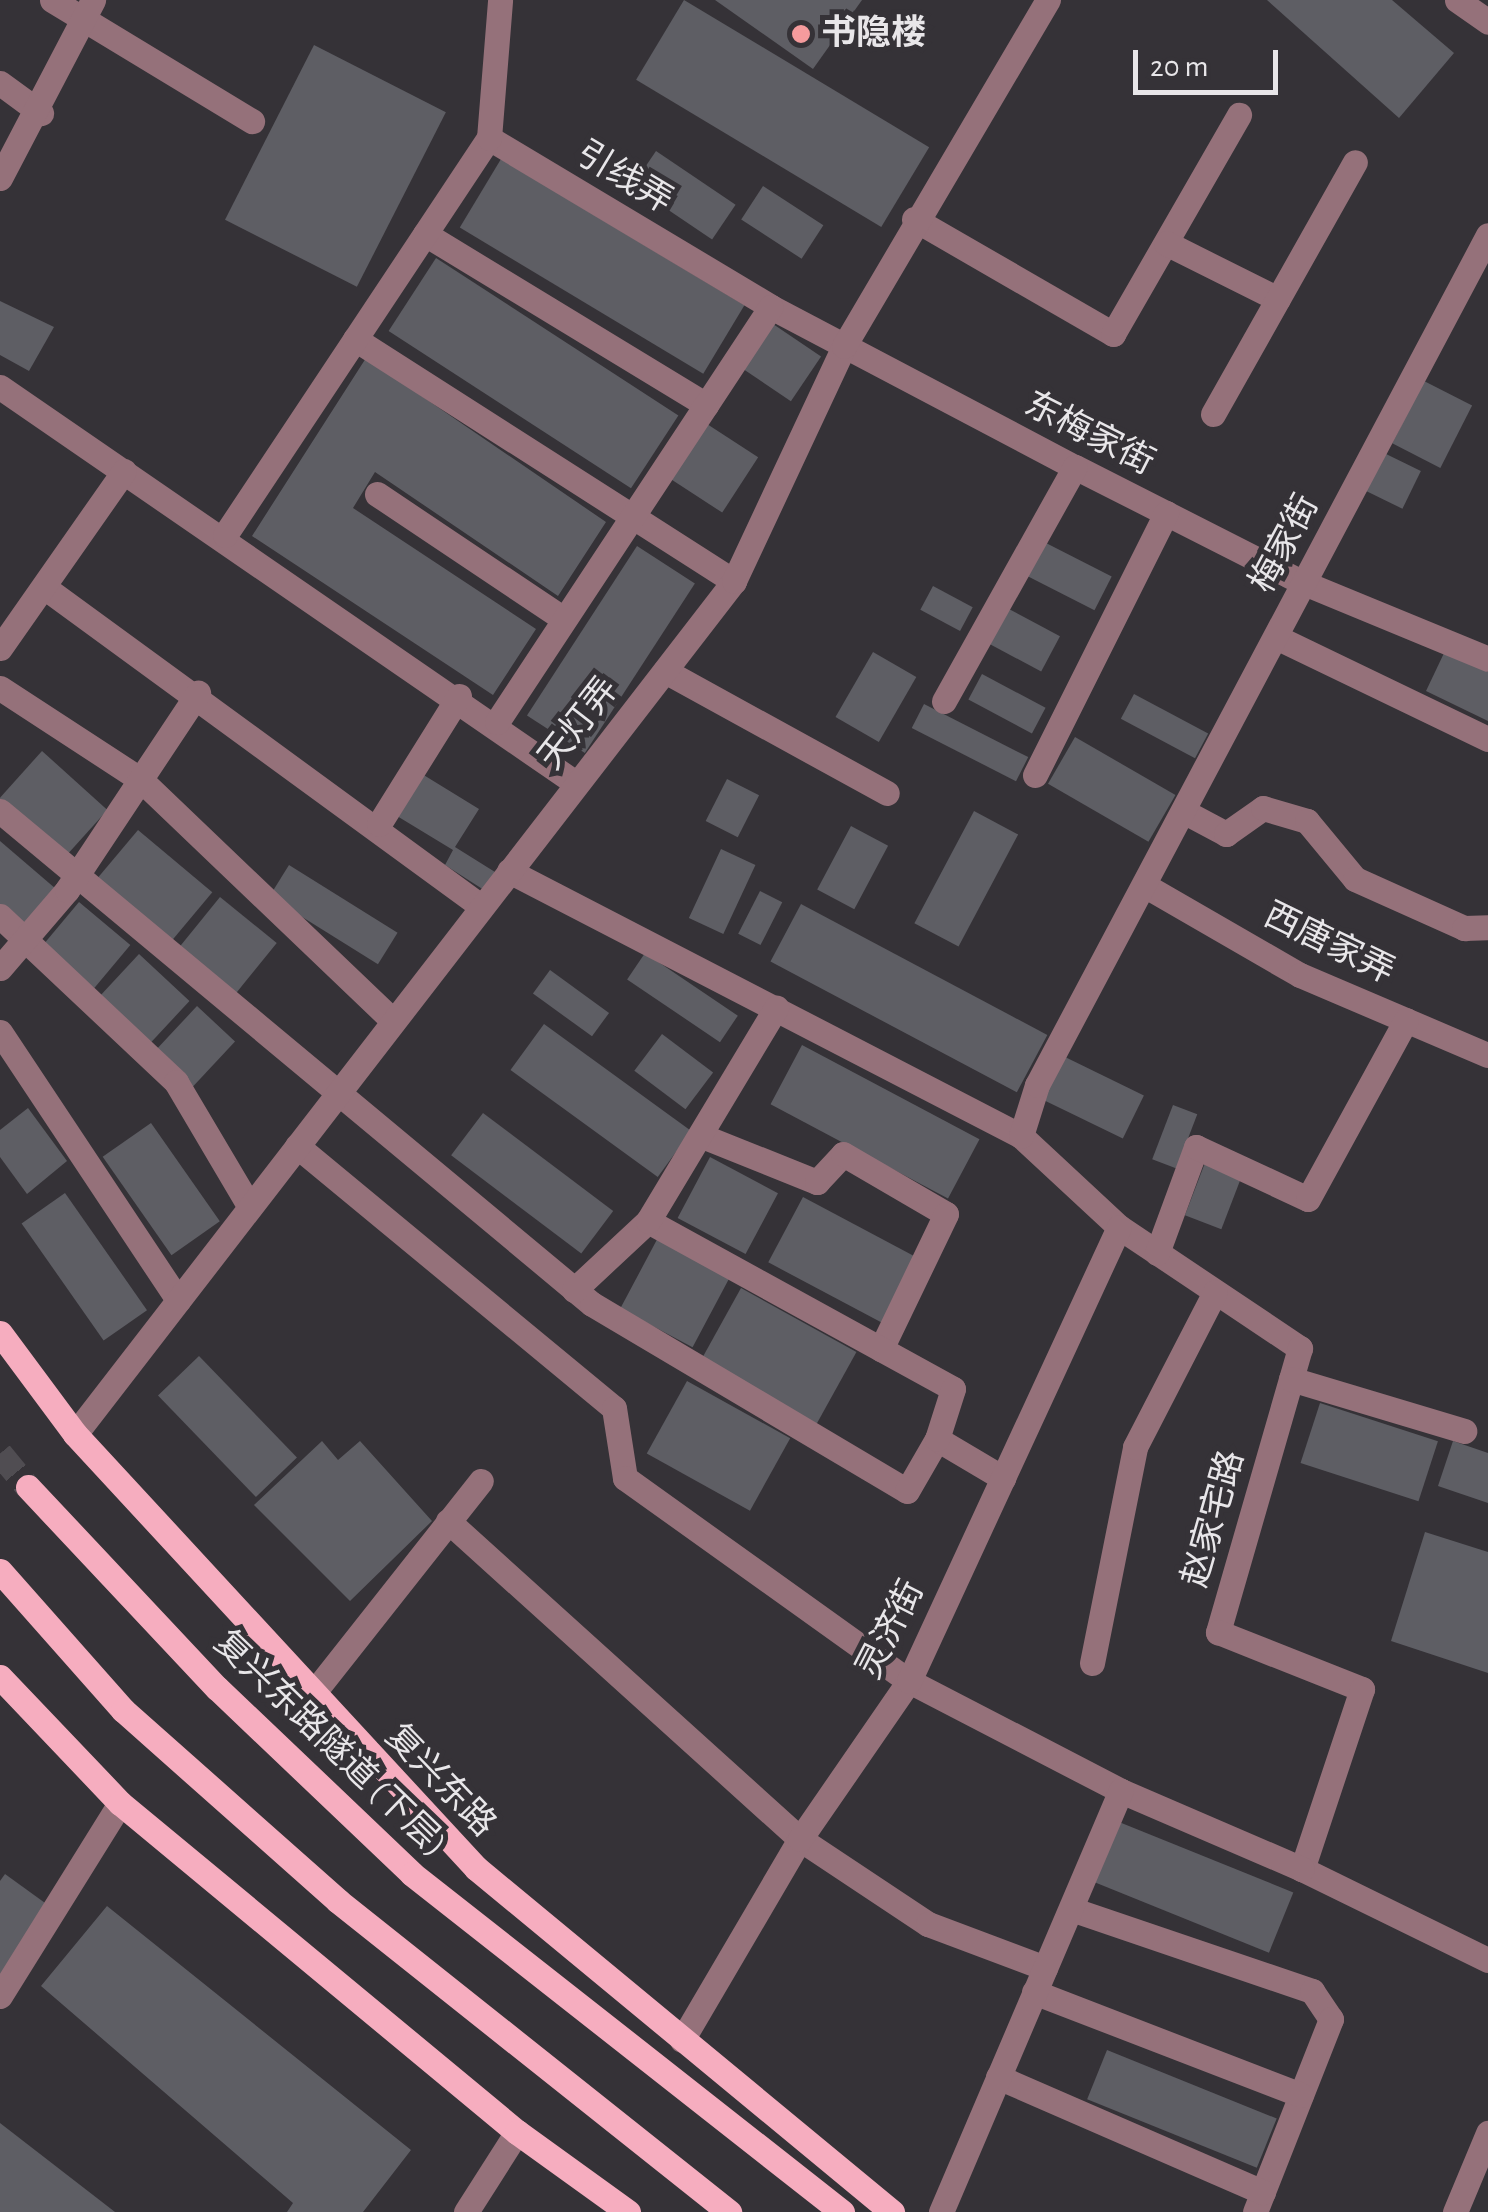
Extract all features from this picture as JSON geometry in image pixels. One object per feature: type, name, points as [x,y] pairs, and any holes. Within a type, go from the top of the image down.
[{"type":"main road","name":"复兴东路","points":[[0,1333],[74,1434],[310,1696],[476,1868],[892,2212]]},
{"type":"main road","name":"复兴东路隧道 (下层)","points":[[28,1488],[217,1688],[412,1874],[842,2212]]},
{"type":"main road","points":[[0,1571],[123,1710],[338,1901],[729,2212]]},
{"type":"main road","points":[[0,1677],[120,1804],[518,2132],[628,2212]]},
{"type":"street","points":[[52,0],[86,9],[252,121]]},
{"type":"street","points":[[225,535],[489,138],[500,0]]},
{"type":"street","name":"天灯弄","points":[[74,1434],[734,580],[844,346],[914,218],[1048,0]]},
{"type":"street","points":[[1457,0],[1488,22]]},
{"type":"street","points":[[0,178],[41,113],[86,9]]},
{"type":"street","points":[[0,83],[41,113]]},
{"type":"street","points":[[914,218],[1113,334],[1239,116]]},
{"type":"street","name":"引线弄","points":[[489,138],[771,307],[844,346]]},
{"type":"street","points":[[1214,414],[1355,162]]},
{"type":"street","points":[[425,234],[706,405]]},
{"type":"street","name":"梅家街","points":[[1021,1136],[1037,1086],[1488,236]]},
{"type":"street","points":[[1166,243],[1278,299]]},
{"type":"street","points":[[497,722],[771,307]]},
{"type":"street","points":[[355,339],[734,580]]},
{"type":"street","name":"东梅家街","points":[[844,346],[1304,582],[1488,660]]},
{"type":"street","points":[[0,388],[225,535],[497,722],[577,784]]},
{"type":"street","points":[[944,701],[1075,467]]},
{"type":"street","points":[[0,648],[124,471]]},
{"type":"street","points":[[378,494],[564,619]]},
{"type":"street","points":[[1035,776],[1166,513]]},
{"type":"street","points":[[44,587],[379,824],[482,907]]},
{"type":"street","points":[[1276,637],[1488,739]]},
{"type":"street","points":[[664,671],[887,793]]},
{"type":"street","points":[[0,688],[140,780],[393,1022]]},
{"type":"street","points":[[0,968],[76,876],[198,693]]},
{"type":"street","points":[[379,824],[459,696]]},
{"type":"street","points":[[1184,811],[1226,834],[1263,808],[1307,821],[1355,879],[1464,928],[1488,927]]},
{"type":"street","points":[[0,811],[574,1290],[907,1491],[937,1439],[953,1389],[648,1221]]},
{"type":"street","name":"赵家宅路","points":[[509,872],[1021,1136],[1120,1227],[1300,1348],[1218,1632],[1362,1689],[1302,1869]]},
{"type":"street","name":"西唐家弄","points":[[1144,885],[1300,975],[1488,1055]]},
{"type":"street","points":[[0,916],[176,1082],[250,1207]]},
{"type":"street","points":[[574,1290],[648,1221],[776,1008]]},
{"type":"street","points":[[1157,1253],[1196,1147],[1308,1199],[1406,1020]]},
{"type":"street","points":[[0,1032],[178,1300]]},
{"type":"street","points":[[702,1136],[817,1182],[843,1154],[946,1214],[881,1349]]},
{"type":"street","points":[[297,1146],[614,1408],[625,1478],[909,1681],[1121,1791],[1302,1869],[1488,1960]]},
{"type":"street","name":"灵济街","points":[[682,2040],[800,1839],[909,1681],[1120,1227]]},
{"type":"street","points":[[1092,1663],[1135,1447],[1216,1292]]},
{"type":"street","points":[[1291,1379],[1464,1431]]},
{"type":"street","points":[[937,1439],[1003,1478]]},
{"type":"street","points":[[310,1696],[481,1481]]},
{"type":"street","points":[[448,1521],[800,1839],[928,1924],[1040,1980],[1301,2095]]},
{"type":"street","points":[[941,2212],[1121,1791]]},
{"type":"street","points":[[0,1996],[120,1804]]},
{"type":"street","points":[[998,2077],[1259,2202],[1330,2020],[1312,1991],[1071,1909]]},
{"type":"street","points":[[466,2212],[518,2132]]},
{"type":"street","points":[[1455,2212],[1488,2132]]},
{"type":"building","points":[[684,0],[929,147],[881,227],[636,80]]},
{"type":"building","name":"书隐楼","points":[[715,0],[862,0],[813,69]]},
{"type":"building","points":[[1267,0],[1392,0],[1454,53],[1399,118]]},
{"type":"building","points":[[314,45],[446,112],[357,287],[225,220]]},
{"type":"building","points":[[656,151],[736,205],[712,240],[633,186]]},
{"type":"building","points":[[501,159],[744,305],[703,374],[460,228]]},
{"type":"building","points":[[763,186],[823,225],[802,259],[741,220]]},
{"type":"building","points":[[436,258],[678,415],[631,488],[389,331]]},
{"type":"building","points":[[0,301],[54,327],[29,371],[0,355]]},
{"type":"building","points":[[773,324],[821,356],[791,401],[743,369]]},
{"type":"building","points":[[366,358],[606,522],[558,596],[375,472],[353,508],[536,629],[493,695],[252,536]]},
{"type":"building","points":[[1424,381],[1472,406],[1440,468],[1392,443]]},
{"type":"building","points":[[707,424],[758,457],[722,513],[671,479]]},
{"type":"building","points":[[1384,453],[1421,471],[1402,509],[1366,491]]},
{"type":"building","points":[[1044,542],[1112,577],[1094,610],[1027,576]]},
{"type":"building","points":[[637,546],[695,584],[585,753],[527,715]]},
{"type":"building","points":[[933,586],[973,607],[960,631],[920,610]]},
{"type":"building","points":[[1007,608],[1060,636],[1041,671],[988,643]]},
{"type":"building","points":[[1445,651],[1488,672],[1488,721],[1426,691]]},
{"type":"building","points":[[873,652],[916,677],[879,742],[836,717]]},
{"type":"building","points":[[982,674],[1046,708],[1032,733],[968,700]]},
{"type":"building","points":[[1134,694],[1208,733],[1195,758],[1121,719]]},
{"type":"building","points":[[924,704],[1028,757],[1016,781],[912,728]]},
{"type":"building","points":[[1075,737],[1175,795],[1148,842],[1048,784]]},
{"type":"building","points":[[42,751],[107,810],[64,858],[0,801]]},
{"type":"building","points":[[422,774],[479,809],[455,847],[495,872],[484,890],[445,865],[453,850],[397,816]]},
{"type":"building","points":[[727,779],[759,795],[738,837],[706,821]]},
{"type":"building","points":[[974,811],[1018,834],[959,947],[914,923]]},
{"type":"building","points":[[851,826],[888,846],[854,909],[817,890]]},
{"type":"building","points":[[138,830],[212,892],[169,944],[94,882]]},
{"type":"building","points":[[0,841],[56,889],[23,928],[0,908]]},
{"type":"building","points":[[721,849],[755,865],[723,934],[689,918]]},
{"type":"building","points":[[289,865],[398,933],[378,964],[269,896]]},
{"type":"building","points":[[760,891],[782,902],[760,945],[738,934]]},
{"type":"building","points":[[220,897],[277,943],[235,995],[178,949]]},
{"type":"building","points":[[79,902],[130,945],[94,988],[43,945]]},
{"type":"building","points":[[801,904],[1047,1035],[1017,1092],[770,961]]},
{"type":"building","points":[[645,953],[738,1016],[720,1042],[627,980]]},
{"type":"building","points":[[139,954],[189,1001],[149,1045],[98,998]]},
{"type":"building","points":[[550,970],[609,1013],[592,1036],[533,993]]},
{"type":"building","points":[[197,1006],[235,1041],[193,1087],[155,1051]]},
{"type":"building","points":[[544,1024],[691,1131],[658,1177],[510,1070]]},
{"type":"building","points":[[662,1034],[713,1073],[685,1109],[634,1071]]},
{"type":"building","points":[[802,1045],[979,1139],[948,1199],[771,1104]]},
{"type":"building","points":[[1063,1056],[1144,1095],[1123,1139],[1042,1099]]},
{"type":"building","points":[[1173,1105],[1197,1114],[1176,1168],[1152,1159]]},
{"type":"building","points":[[28,1108],[67,1161],[27,1194],[0,1157],[0,1130]]},
{"type":"building","points":[[483,1113],[613,1211],[581,1253],[451,1155]]},
{"type":"building","points":[[151,1123],[220,1221],[171,1255],[103,1157]]},
{"type":"building","points":[[710,1157],[778,1193],[746,1254],[678,1218]]},
{"type":"building","points":[[1205,1163],[1241,1177],[1221,1229],[1185,1215]]},
{"type":"building","points":[[65,1193],[147,1310],[104,1341],[22,1223]]},
{"type":"building","points":[[803,1197],[919,1259],[884,1324],[768,1262]]},
{"type":"building","points":[[661,1232],[733,1270],[693,1347],[620,1309]]},
{"type":"building","points":[[741,1288],[856,1352],[817,1424],[701,1360]]},
{"type":"building","points":[[199,1356],[297,1457],[256,1497],[158,1396]]},
{"type":"building","points":[[687,1381],[790,1438],[750,1511],[647,1454]]},
{"type":"building","points":[[1320,1403],[1438,1441],[1418,1501],[1301,1463]]},
{"type":"building","points":[[322,1441],[338,1460],[360,1441],[432,1521],[350,1601],[254,1505]]},
{"type":"building","points":[[1453,1441],[1488,1453],[1488,1503],[1438,1486]]},
{"type":"building","points":[[1425,1532],[1488,1552],[1488,1673],[1391,1641]]},
{"type":"building","points":[[1119,1822],[1293,1892],[1269,1953],[1095,1882]]},
{"type":"building","points":[[5,1874],[52,1908],[0,1977],[0,1881]]},
{"type":"building","points":[[107,1906],[411,2150],[363,2212],[287,2212],[293,2203],[41,1986]]},
{"type":"building","points":[[1107,2050],[1277,2119],[1257,2168],[1087,2099]]},
{"type":"building","points":[[0,2123],[115,2212],[0,2212]]},
{"type":"tunnel","points":[[0,1453],[28,1487]]},
{"type":"place","name":"书隐楼","points":[[801,34]]}]
